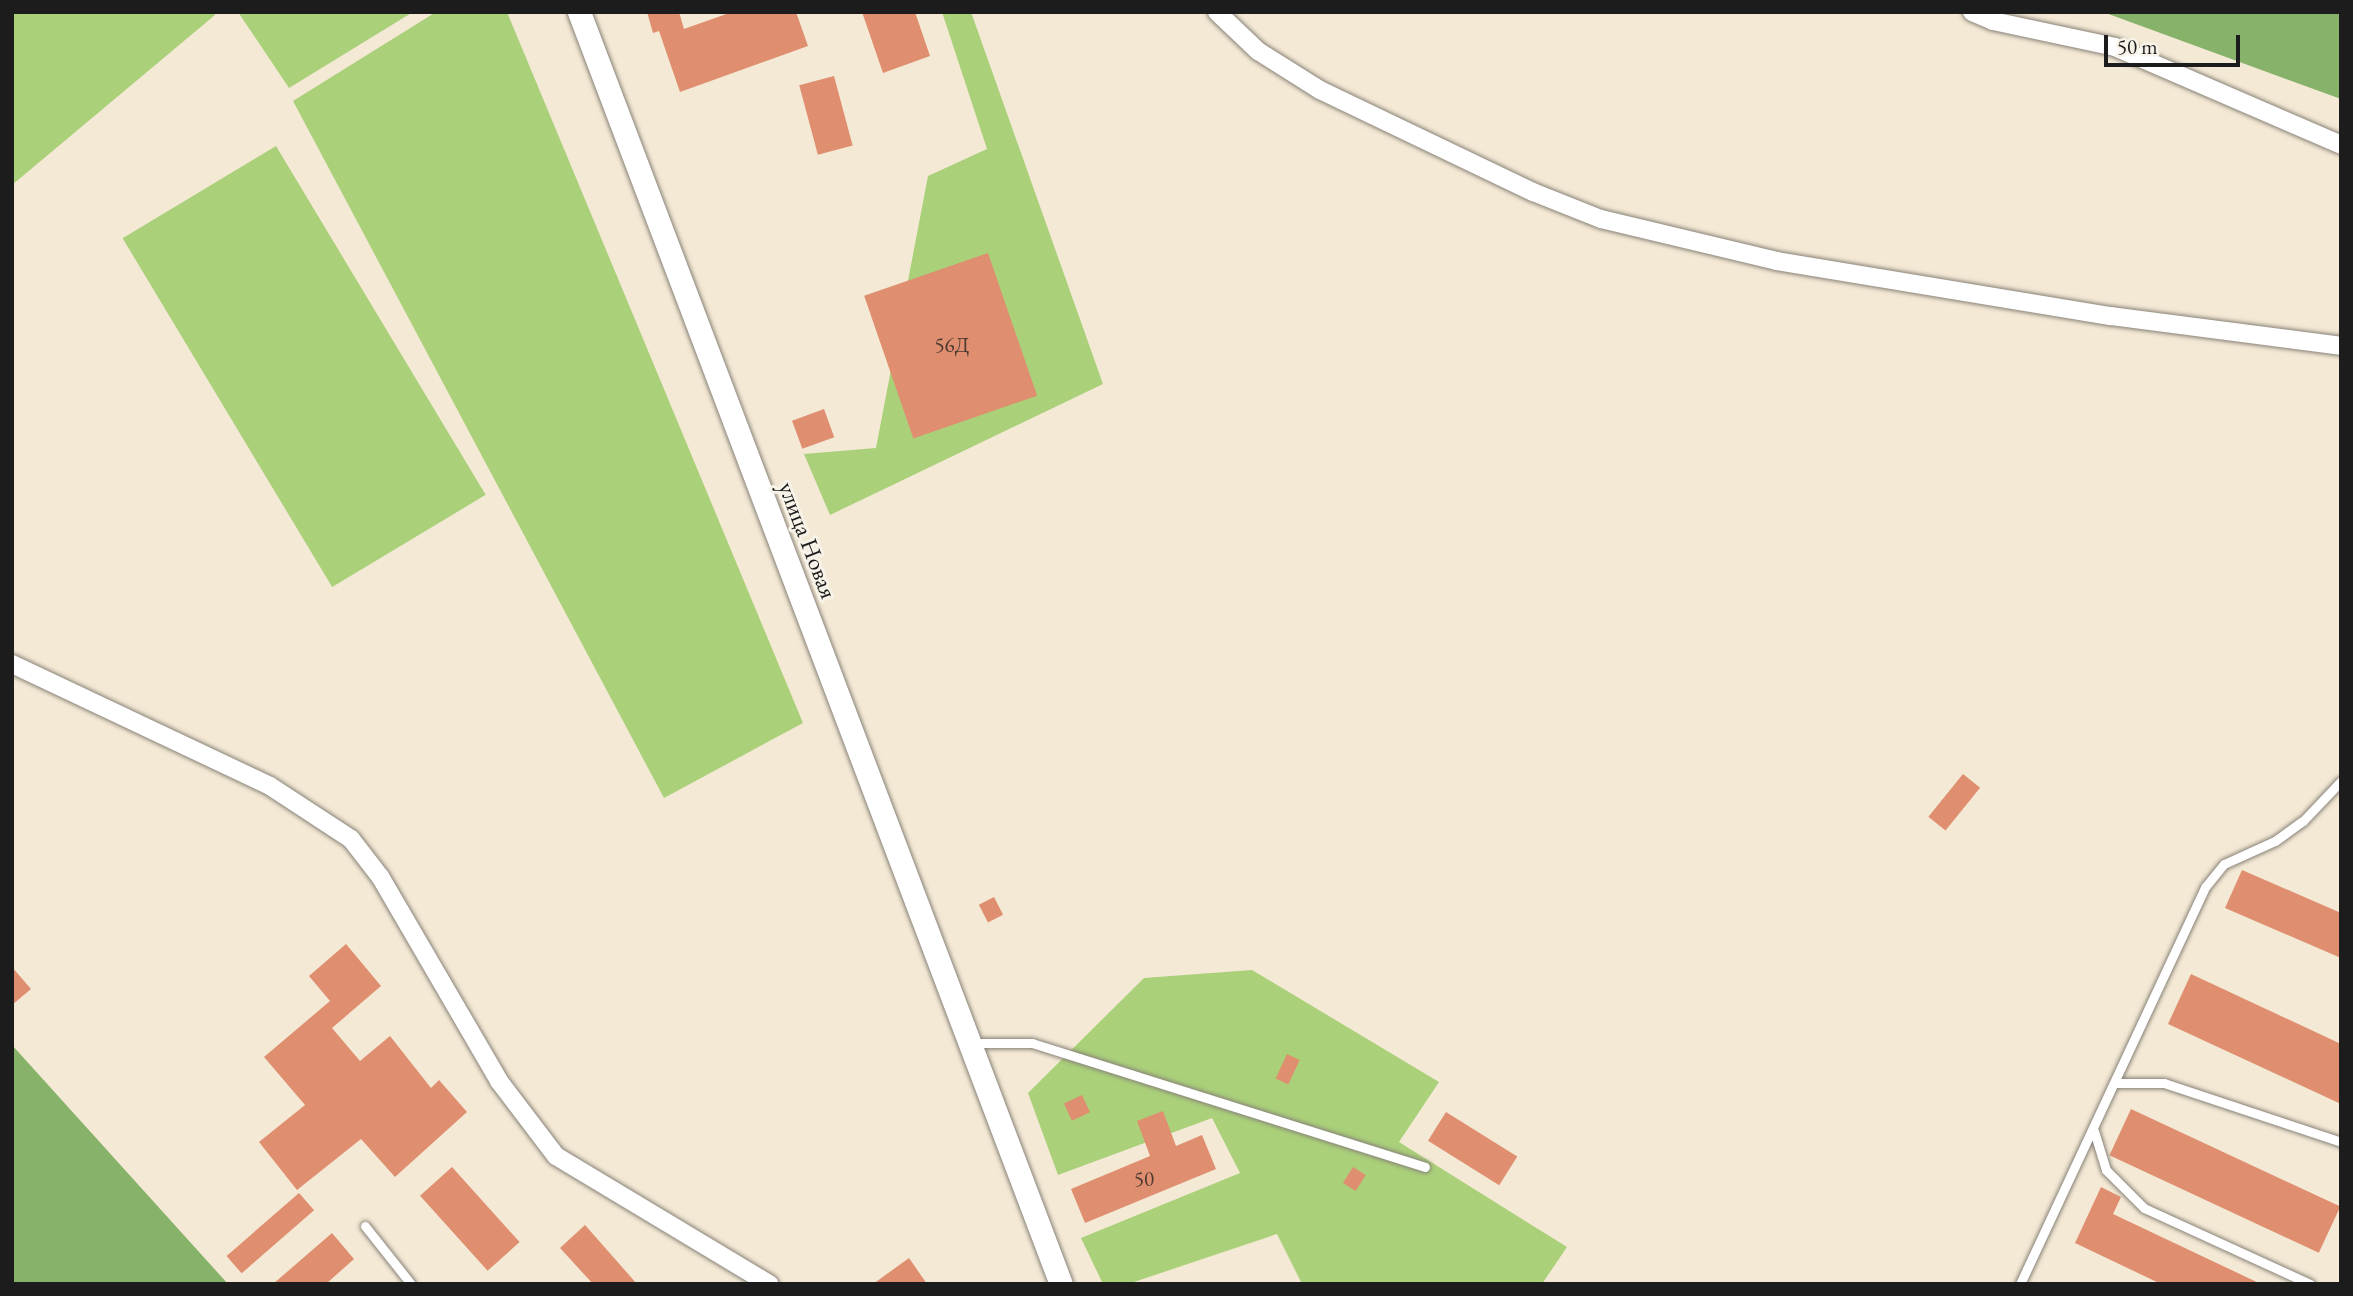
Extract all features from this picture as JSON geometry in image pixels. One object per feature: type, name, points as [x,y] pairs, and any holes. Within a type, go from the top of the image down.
[{"type":"street","name":"улица Новая","points":[[579,12],[989,1087],[1061,1284]]},
{"type":"street","points":[[1217,12],[1258,51],[1320,90],[1533,192],[1601,219],[1777,261],[2111,316],[2341,346]]},
{"type":"street","points":[[1972,12],[1993,21],[2115,47],[2341,145]]},
{"type":"street","points":[[12,664],[270,786],[351,839],[388,890],[499,1081],[556,1156],[769,1284]]},
{"type":"lane","points":[[2020,1284],[2094,1132],[2206,886],[2224,864],[2275,841],[2303,821],[2341,781]]},
{"type":"lane","points":[[972,1043],[1032,1043],[1425,1167]]},
{"type":"lane","points":[[2116,1083],[2164,1083],[2341,1142]]},
{"type":"lane","points":[[2094,1132],[2106,1170],[2144,1208],[2310,1284]]},
{"type":"lane","points":[[365,1226],[411,1284]]},
{"type":"green space","points":[[12,12],[214,12],[215,15],[12,185]]},
{"type":"green space","points":[[238,12],[413,12],[289,88]]},
{"type":"green space","points":[[436,12],[507,12],[803,723],[664,798],[293,101]]},
{"type":"green space","points":[[942,12],[971,12],[1103,384],[830,515],[804,454],[876,448],[928,176],[987,149]]},
{"type":"green space","points":[[2103,12],[2341,12],[2341,99]]},
{"type":"green space","points":[[276,146],[486,495],[332,587],[123,238]]},
{"type":"green space","points":[[1252,970],[1439,1082],[1399,1142],[1567,1247],[1542,1284],[1302,1284],[1277,1234],[1128,1284],[1103,1284],[1081,1238],[1240,1173],[1212,1118],[1058,1175],[1028,1093],[1144,978]]},
{"type":"green space","points":[[12,1045],[228,1284],[12,1284]]},
{"type":"building","points":[[647,12],[679,12],[684,29],[732,12],[796,12],[808,46],[680,92],[659,31],[653,33]]},
{"type":"building","points":[[862,12],[915,12],[930,56],[883,73]]},
{"type":"building","points":[[834,76],[853,146],[818,155],[799,85]]},
{"type":"building","points":[[988,253],[1037,396],[913,438],[864,296]]},
{"type":"building","points":[[824,409],[834,437],[802,449],[792,421]]},
{"type":"building","points":[[1963,774],[1980,788],[1945,831],[1928,817]]},
{"type":"building","points":[[2242,870],[2341,913],[2341,958],[2225,908]]},
{"type":"building","points":[[994,897],[1003,915],[988,923],[979,905]]},
{"type":"building","points":[[346,944],[381,986],[332,1028],[360,1061],[390,1036],[431,1088],[439,1080],[467,1112],[395,1177],[361,1139],[297,1190],[259,1142],[305,1105],[264,1057],[330,1001],[309,976]]},
{"type":"building","points":[[12,967],[31,989],[12,1005]]},
{"type":"building","points":[[2191,974],[2341,1044],[2341,1104],[2168,1024]]},
{"type":"building","points":[[1287,1054],[1300,1060],[1288,1084],[1276,1078]]},
{"type":"building","points":[[1082,1095],[1090,1112],[1072,1121],[1064,1103]]},
{"type":"building","points":[[2131,1109],[2340,1207],[2319,1253],[2109,1155]]},
{"type":"building","points":[[1163,1111],[1176,1146],[1202,1135],[1216,1169],[1085,1223],[1071,1189],[1150,1156],[1137,1121]]},
{"type":"building","points":[[1446,1112],[1517,1157],[1499,1185],[1428,1141]]},
{"type":"building","points":[[452,1167],[520,1242],[488,1271],[420,1196]]},
{"type":"building","points":[[1353,1167],[1366,1175],[1356,1191],[1343,1183]]},
{"type":"building","points":[[2101,1187],[2121,1197],[2113,1214],[2261,1284],[2161,1284],[2075,1243]]},
{"type":"building","points":[[299,1193],[314,1210],[242,1273],[227,1256]]},
{"type":"building","points":[[585,1225],[637,1284],[593,1284],[560,1248]]},
{"type":"building","points":[[332,1233],[354,1259],[326,1284],[273,1284]]},
{"type":"building","points":[[909,1258],[927,1284],[873,1284]]}]
